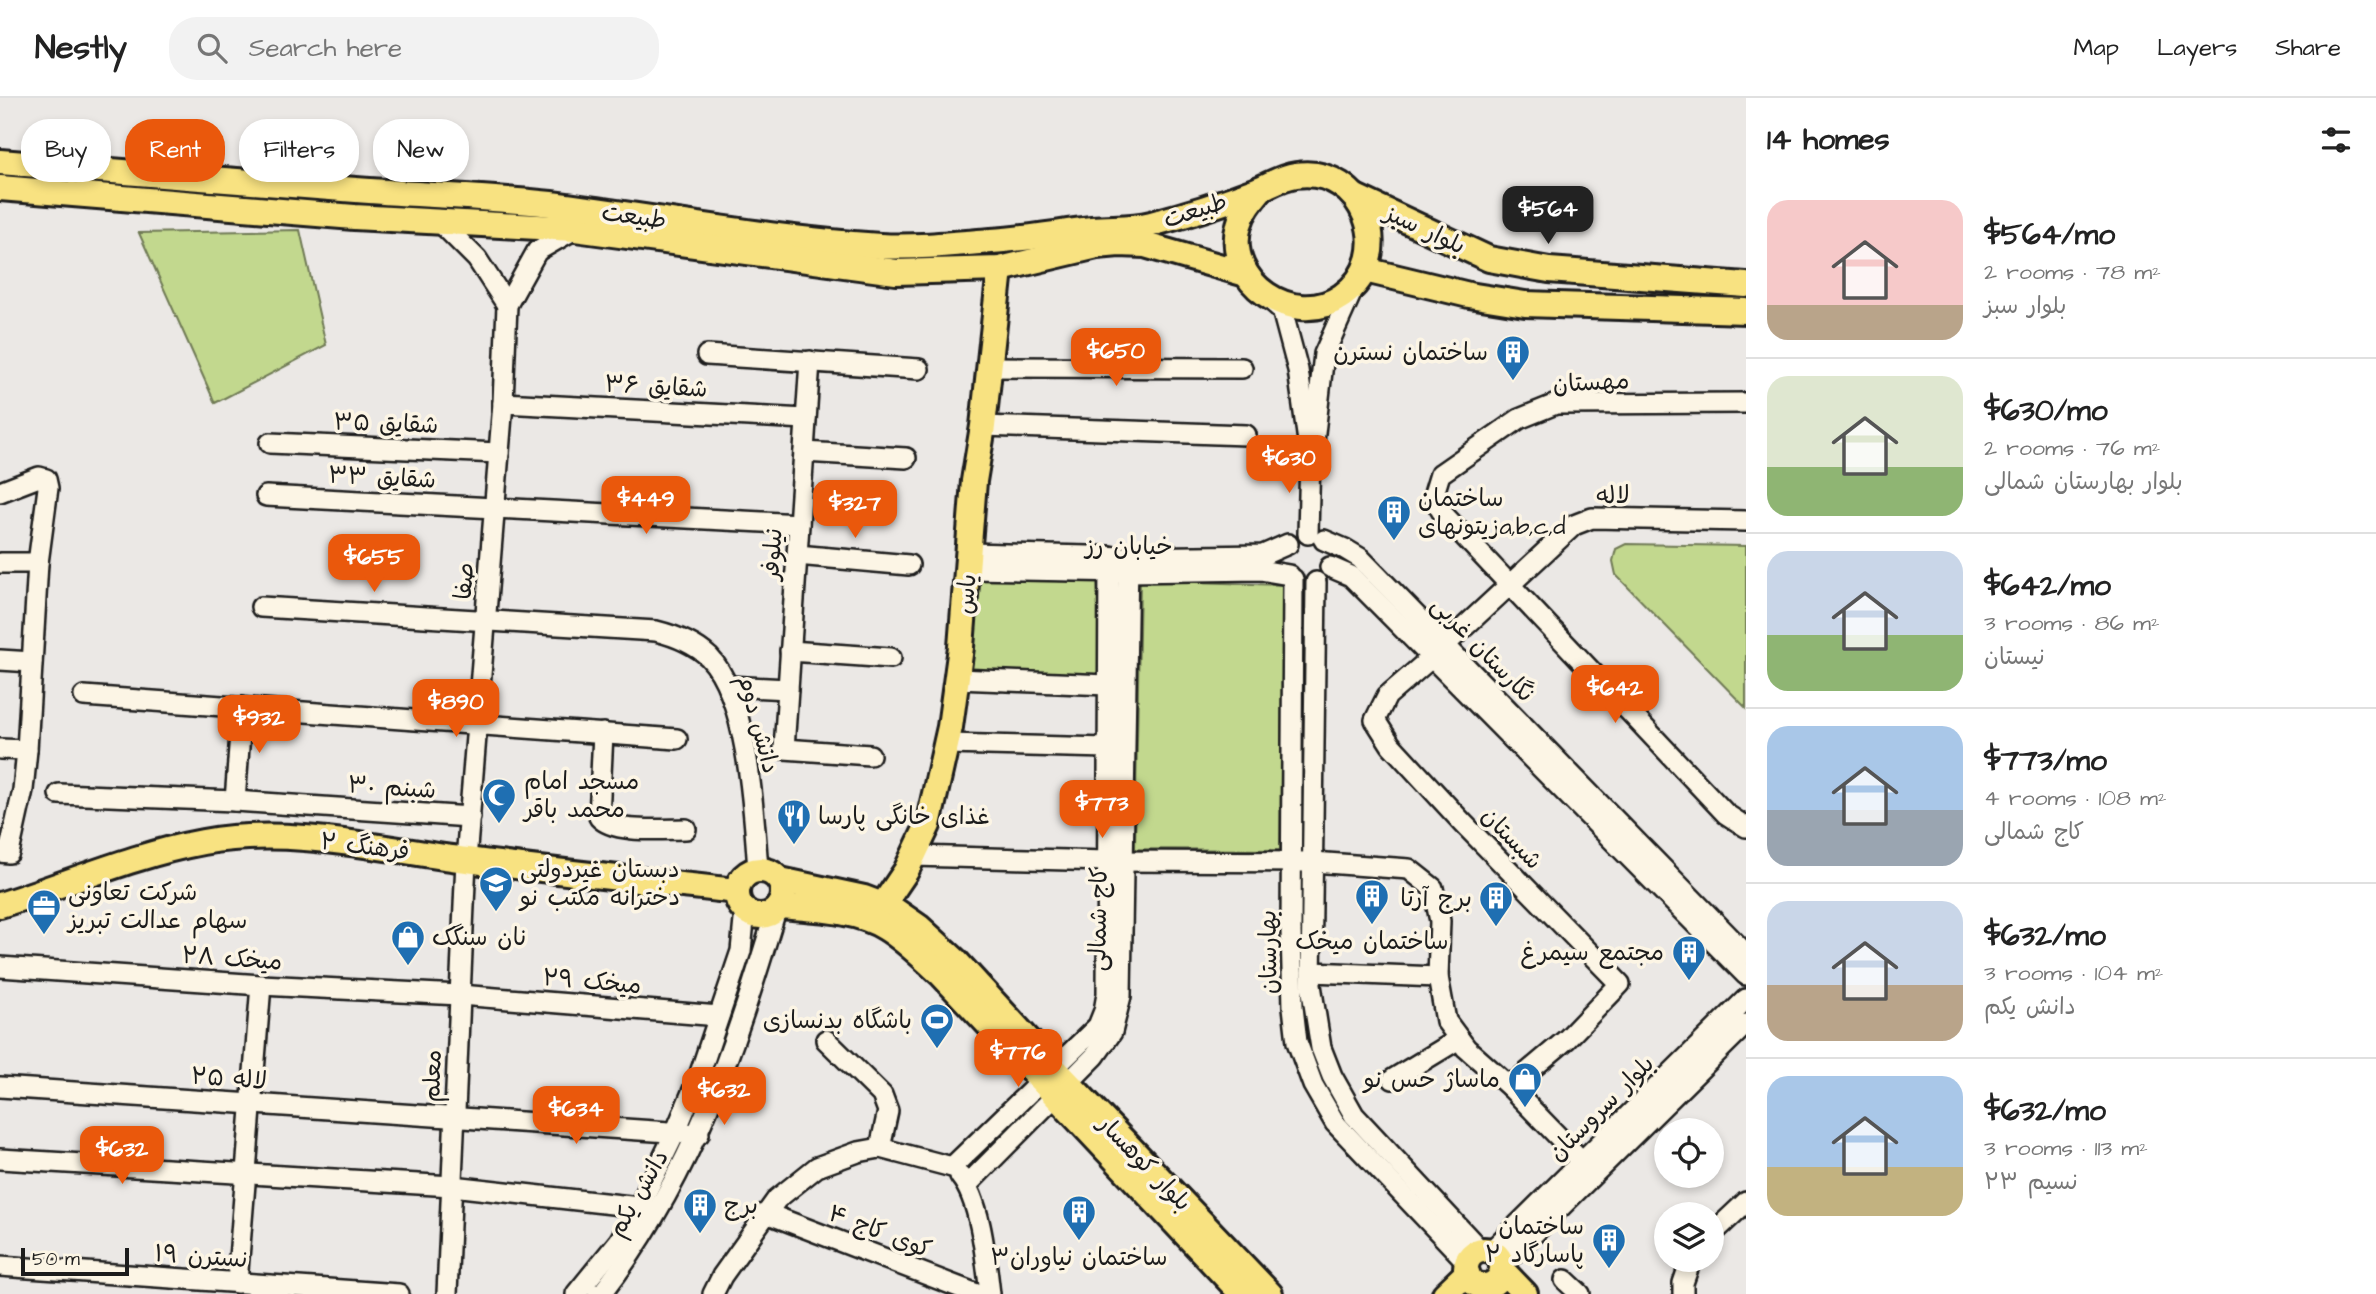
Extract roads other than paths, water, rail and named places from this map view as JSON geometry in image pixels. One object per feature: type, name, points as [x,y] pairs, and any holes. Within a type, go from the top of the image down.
[{"type":"main road","name":"طبیعت","points":[[0,162],[547,204],[767,234],[884,246],[992,241],[1148,225],[1261,189]]},
{"type":"main road","points":[[1300,174],[1320,176],[1339,183],[1354,196],[1365,212],[1371,232],[1371,251],[1360,277],[1341,297],[1322,305],[1291,306],[1263,293],[1245,274],[1238,252],[1238,228],[1246,207],[1261,189],[1280,178],[1300,174]]},
{"type":"main road","name":"طبیعت","points":[[0,188],[354,217],[575,229],[896,272],[1000,269],[1097,246],[1119,244],[1145,245],[1245,274]]},
{"type":"main road","name":"بلوار سبز","points":[[1354,196],[1489,259],[1549,270],[1746,285]]},
{"type":"main road","name":"یاس","points":[[883,905],[914,856],[929,825],[947,744],[957,679],[974,481],[983,426],[1000,269]]},
{"type":"main road","name":"بلوار سبز","points":[[1360,277],[1525,304],[1746,311]]},
{"type":"main road","name":"فرهنگ ۲","points":[[0,905],[138,858],[205,842],[274,837],[341,841],[741,901]]},
{"type":"main road","points":[[752,871],[769,875],[783,893],[778,908],[764,916],[751,914],[741,901],[741,879],[752,871]]},
{"type":"main road","name":"بلوار کوهسار","points":[[769,875],[864,898],[894,909],[919,927],[955,960],[1054,1081],[1242,1294]]},
{"type":"main road","name":"بلوار کوهسار","points":[[778,908],[821,909],[859,916],[884,926],[906,942],[1054,1081],[1270,1294]]},
{"type":"main road","points":[[1446,1294],[1484,1273],[1525,1294]]},
{"type":"street","points":[[440,222],[477,259],[507,305],[537,251],[575,229]]},
{"type":"street","points":[[1310,456],[1317,429],[1324,354],[1360,277]]},
{"type":"street","points":[[1263,293],[1282,310],[1291,339],[1310,456],[1316,537],[1332,555],[1330,567],[1323,578],[1316,582],[1308,583],[1291,577],[1284,566],[1283,558],[1288,544],[1301,535],[1316,537]]},
{"type":"street","name":"صفا","points":[[466,860],[503,403],[507,305]]},
{"type":"street","points":[[707,355],[919,369]]},
{"type":"street","name":"نیلوفر","points":[[810,361],[784,749],[870,755]]},
{"type":"street","points":[[989,367],[1242,368]]},
{"type":"street","name":"شقایق ۳۶","points":[[503,403],[806,419]]},
{"type":"street","name":"مهستان","points":[[1511,584],[1444,515],[1433,497],[1440,474],[1518,419],[1556,404],[1746,403]]},
{"type":"street","points":[[983,426],[1246,435]]},
{"type":"street","name":"شقایق ۳۵","points":[[270,443],[499,453]]},
{"type":"street","points":[[804,452],[906,458]]},
{"type":"street","points":[[0,492],[33,478],[46,479],[48,488],[38,563],[23,790],[9,853],[0,852]]},
{"type":"street","name":"شقایق ۳۳","points":[[266,496],[799,524]]},
{"type":"street","name":"لاله","points":[[1375,719],[1387,696],[1574,525],[1592,518],[1746,521]]},
{"type":"street","name":"نگارستان غربی","points":[[1316,537],[1360,558],[1438,652],[1746,975]]},
{"type":"street","name":"خیابان رز","points":[[1118,564],[1263,555],[1288,544]]},
{"type":"street","points":[[797,555],[909,565]]},
{"type":"street","name":"خیابان رز","points":[[969,561],[1260,570],[1291,577]]},
{"type":"street","points":[[0,563],[38,563]]},
{"type":"street","name":"کاج شمالی","points":[[1054,1081],[1095,1056],[1112,1032],[1121,996],[1108,748],[1108,685],[1118,564]]},
{"type":"street","name":"کاج شمالی","points":[[1116,861],[1118,564]]},
{"type":"street","name":"نگارستان غربی","points":[[1330,567],[1351,576],[1438,652],[1746,954]]},
{"type":"street","name":"بهارستان","points":[[1291,577],[1291,862],[1297,1042],[1313,1085],[1335,1123],[1484,1273]]},
{"type":"street","name":"بهارستان","points":[[1316,582],[1311,985],[1321,1048],[1332,1076],[1351,1110],[1484,1273]]},
{"type":"street","points":[[1511,584],[1726,814],[1746,827]]},
{"type":"street","name":"دانش دوم","points":[[261,607],[656,631],[676,636],[709,657],[728,686],[744,745],[769,875]]},
{"type":"street","points":[[790,652],[891,658]]},
{"type":"street","points":[[0,660],[32,662]]},
{"type":"street","points":[[957,679],[1108,685]]},
{"type":"street","points":[[728,686],[788,689]]},
{"type":"street","points":[[85,696],[677,739]]},
{"type":"street","points":[[235,801],[242,708]]},
{"type":"street","name":"شبستان","points":[[1375,719],[1391,744],[1463,823],[1620,984],[1567,1039],[1510,1087]]},
{"type":"street","points":[[603,733],[599,817],[605,824],[622,828],[685,829]]},
{"type":"street","points":[[947,744],[1108,748]]},
{"type":"street","points":[[0,748],[27,750]]},
{"type":"street","name":"شبنم ۳۰","points":[[59,794],[235,801],[470,817]]},
{"type":"street","points":[[914,856],[1313,862],[1409,869],[1433,888],[1440,921],[1438,977],[1446,1021],[1466,1048],[1510,1087],[1582,1161]]},
{"type":"street","name":"معلم","points":[[447,1294],[466,860]]},
{"type":"street","name":"دانش یکم","points":[[576,1294],[619,1241],[639,1207],[675,1133],[700,1073],[741,951],[741,901]]},
{"type":"street","name":"دانش یکم","points":[[598,1294],[603,1292],[634,1252],[699,1134],[720,1081],[778,908]]},
{"type":"street","name":"میخک ۲۸","points":[[0,967],[261,985],[460,995]]},
{"type":"street","points":[[1311,972],[1438,977]]},
{"type":"street","points":[[237,1283],[261,985]]},
{"type":"street","name":"میخک ۲۹","points":[[460,995],[719,1016]]},
{"type":"street","name":"بلوار سروستان","points":[[1484,1273],[1582,1161],[1746,999]]},
{"type":"street","name":"بلوار سروستان","points":[[1484,1273],[1746,1024]]},
{"type":"street","points":[[1393,1079],[1459,1039]]},
{"type":"street","points":[[826,1040],[883,1095],[888,1111],[880,1148]]},
{"type":"street","points":[[952,1167],[1054,1081]]},
{"type":"street","points":[[967,1185],[1054,1081]]},
{"type":"street","name":"لاله ۲۵","points":[[0,1087],[699,1134]]},
{"type":"street","points":[[713,1294],[722,1276],[777,1199],[817,1167],[858,1152],[880,1148],[952,1167],[967,1185],[984,1243],[990,1294]]},
{"type":"street","points":[[0,1159],[452,1186],[639,1207]]},
{"type":"street","points":[[1724,1223],[1746,1202]]},
{"type":"street","name":"کوی کاج ۴","points":[[766,1213],[976,1294]]},
{"type":"street","name":"نسترن ۱۹","points":[[0,1266],[331,1292],[399,1294]]},
{"type":"street","points":[[1683,1294],[1687,1272]]},
{"type":"place","name":"ساختمان نسترن","points":[[1513,382]]},
{"type":"place","name":"ساختمان زیتونهایa,b,c,d","points":[[1394,542]]},
{"type":"place","name":"مسجد امام محمد باقر","points":[[499,825]]},
{"type":"place","name":"غذای خانگی پارسا","points":[[794,846]]},
{"type":"place","name":"دبستان غیردولتی دخترانه مکتب نو","points":[[496,913]]},
{"type":"place","name":"ساختمان میخک","points":[[1372,926]]},
{"type":"place","name":"برج آرتا","points":[[1496,928]]},
{"type":"place","name":"شرکت تعاونی سهام عدالت تبریز","points":[[44,936]]},
{"type":"place","name":"نان سنگک","points":[[408,967]]},
{"type":"place","name":"مجتمع سیمرغ","points":[[1689,982]]},
{"type":"place","name":"باشگاه بدنسازی","points":[[937,1050]]},
{"type":"place","name":"ماساژ حس نو","points":[[1525,1109]]},
{"type":"place","name":"برج","points":[[700,1235]]},
{"type":"place","name":"ساختمان نیاوران۳","points":[[1079,1242]]},
{"type":"place","name":"ساختمان پاسارگاد ۲","points":[[1609,1270]]}]
